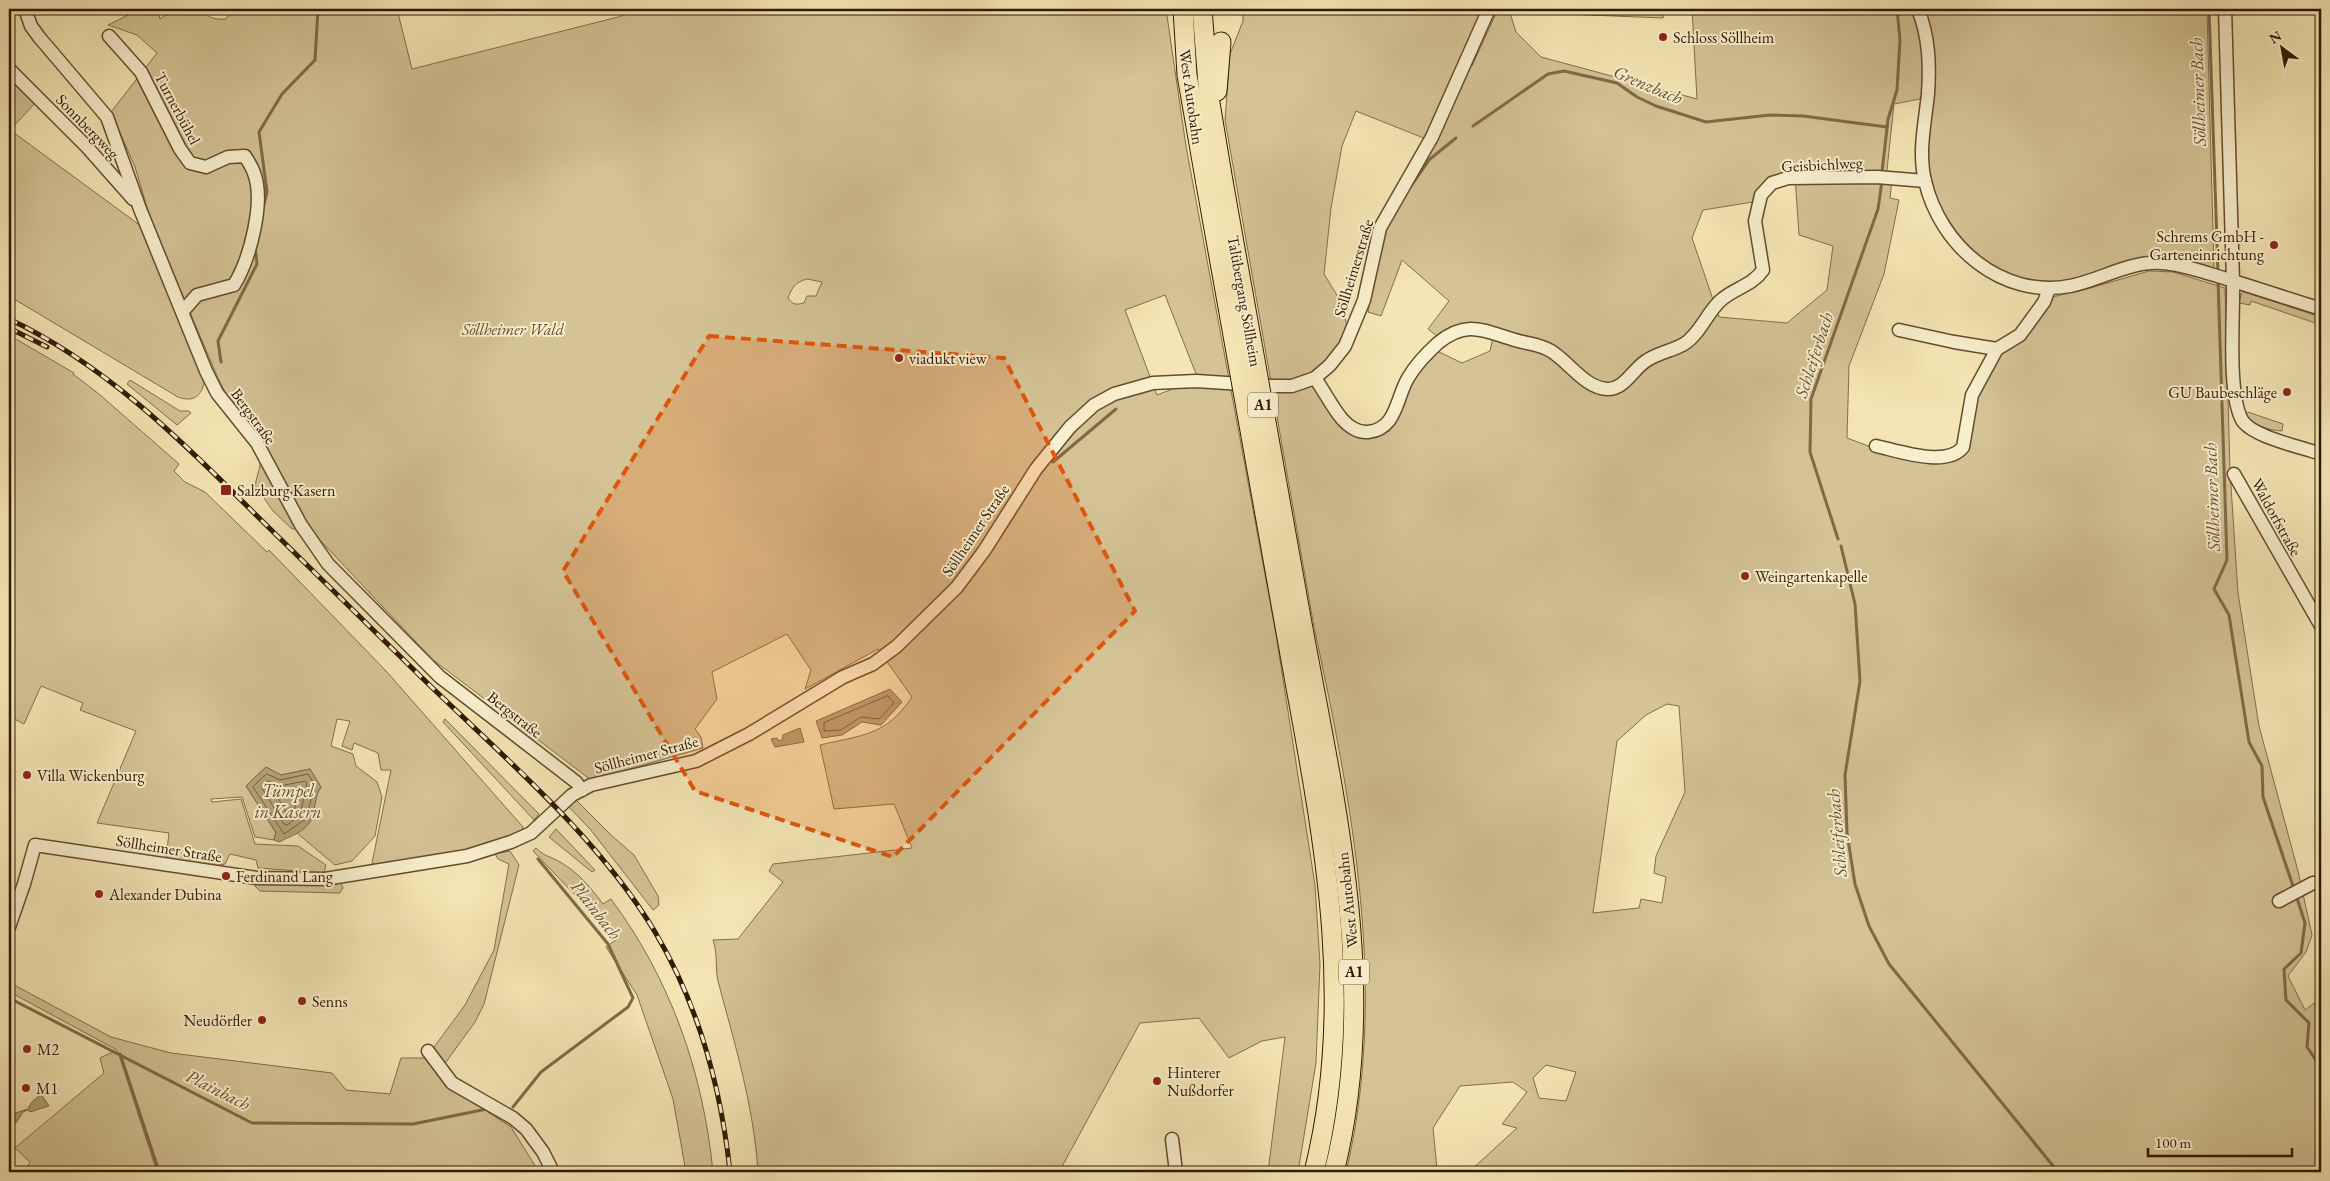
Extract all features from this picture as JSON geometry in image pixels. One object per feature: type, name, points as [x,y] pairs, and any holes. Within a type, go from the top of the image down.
[{"type":"highway","name":"West Autobahn","points":[[1183,9],[1187,75],[1214,182]]},
{"type":"highway","name":"West Autobahn","points":[[1202,9],[1206,71],[1216,136],[1214,182]]},
{"type":"highway","points":[[1216,136],[1220,116],[1218,78],[1221,42]]},
{"type":"highway","name":"Talübergang Söllheim","points":[[1214,182],[1294,631]]},
{"type":"highway","name":"West Autobahn","points":[[1294,631],[1325,850],[1332,916],[1336,1007],[1330,1084],[1322,1142],[1314,1172]]},
{"type":"highway","name":"West Autobahn","points":[[1294,631],[1350,900],[1355,992],[1351,1072],[1334,1172]]},
{"type":"street","name":"Bergstraße","points":[[25,9],[31,26],[107,117],[140,209],[206,371],[217,393],[257,443],[301,525],[328,564],[440,677],[576,782],[582,790]]},
{"type":"street","name":"Söllheimerstraße","points":[[1315,378],[1330,365],[1345,346],[1364,300],[1380,228],[1432,137],[1489,9]]},
{"type":"street","points":[[1918,9],[1927,35],[1929,52],[1928,95],[1922,142],[1925,181],[1934,208],[1961,249],[1988,271],[2016,284],[2049,288],[2070,286],[2120,269],[2150,264],[2180,265],[2321,309]]},
{"type":"street","points":[[2225,9],[2233,372],[2243,422],[2256,432],[2321,454]]},
{"type":"street","name":"Turnerbühel","points":[[109,36],[141,72],[180,149],[190,163],[206,167],[228,157],[245,156],[254,173],[258,201],[252,239],[241,274],[234,285],[197,295],[183,311]]},
{"type":"street","name":"Sonnbergweg","points":[[9,69],[87,147],[129,193],[140,209]]},
{"type":"street","name":"Geisbichlweg","points":[[1315,378],[1342,420],[1354,429],[1365,432],[1376,431],[1392,417],[1407,378],[1428,352],[1439,342],[1462,330],[1474,328],[1516,341],[1538,345],[1552,352],[1591,384],[1606,389],[1617,387],[1646,361],[1685,344],[1721,300],[1756,280],[1763,270],[1754,220],[1761,195],[1772,183],[1788,178],[1877,177],[1925,181]]},
{"type":"street","points":[[1876,446],[1923,456],[1948,457],[1958,453],[1963,447],[1972,395],[1997,349],[2020,336],[2044,302],[2049,288]]},
{"type":"street","points":[[1900,330],[1997,349]]},
{"type":"street","name":"Söllheimer Straße","points":[[9,927],[35,845],[257,878],[325,879],[467,856],[511,842],[531,833],[572,795],[591,785],[696,762],[749,734],[843,678],[879,659],[897,646],[957,587],[984,551],[1036,469],[1070,427],[1094,406],[1114,394],[1153,383],[1179,381],[1282,387],[1315,378]]},
{"type":"street","name":"Waldorfstraße","points":[[2234,474],[2321,626]]},
{"type":"street","points":[[2282,900],[2313,883],[2321,883]]},
{"type":"street","points":[[428,1051],[452,1083],[513,1118],[526,1129],[543,1152],[553,1172]]},
{"type":"street","points":[[1172,1139],[1176,1172]]},
{"type":"highlighted area","points":[[709,336],[1004,358],[1135,611],[893,857],[695,791],[563,571]]},
{"type":"green space","name":"Söllheimer Wald","points":[[140,9],[158,9],[160,19],[172,12],[187,9],[197,10],[212,18],[226,19],[233,9],[397,9],[412,69],[622,16],[621,9],[1166,9],[1186,146],[1276,634],[1315,885],[1320,964],[1316,1063],[1298,1172],[1268,1172],[1285,1037],[1262,1041],[1229,1058],[1199,1018],[1140,1023],[1059,1172],[758,1172],[748,1100],[718,981],[713,940],[738,939],[783,882],[769,871],[773,864],[912,848],[894,804],[834,809],[820,745],[861,736],[883,727],[893,720],[912,697],[878,649],[805,689],[811,670],[787,634],[712,672],[717,699],[695,729],[701,737],[703,748],[591,780],[432,659],[318,538],[291,528],[273,511],[255,485],[260,466],[260,441],[235,412],[218,378],[151,221],[135,167],[111,112],[157,53],[137,35],[108,25]],"holes":[[[807,279],[822,282],[816,296],[807,296],[804,303],[793,303],[788,298],[791,291],[797,284]],[[1165,295],[1198,379],[1157,395],[1125,310]]]},
{"type":"green space","points":[[1243,9],[1494,9],[1472,66],[1498,9],[1512,9],[1511,16],[1516,32],[1541,57],[1697,99],[1692,9],[1914,9],[1923,39],[1924,92],[1920,99],[1894,104],[1886,179],[1892,180],[1890,198],[1899,200],[1884,274],[1849,366],[1847,438],[1879,450],[1960,455],[1972,407],[2000,350],[2052,297],[2149,271],[2173,272],[2225,288],[2230,471],[2238,593],[2259,726],[2298,871],[2312,935],[2306,952],[2288,976],[2305,1010],[2321,998],[2321,1172],[1469,1172],[1517,1128],[1502,1124],[1527,1092],[1513,1082],[1460,1086],[1433,1128],[1436,1172],[1346,1172],[1359,1105],[1364,1036],[1365,967],[1360,898],[1352,829],[1341,761],[1314,627],[1225,120],[1230,54],[1243,21]],"holes":[[[1356,111],[1436,143],[1388,221],[1381,239],[1368,312],[1381,316],[1402,260],[1449,301],[1428,329],[1439,338],[1485,327],[1493,337],[1490,351],[1462,363],[1437,351],[1409,381],[1378,434],[1339,421],[1311,374],[1328,360],[1348,330],[1341,302],[1324,274],[1331,208],[1342,146]],[[1795,176],[1799,235],[1833,246],[1827,290],[1787,323],[1719,317],[1692,238],[1703,210],[1753,202]],[[1667,704],[1679,706],[1685,792],[1656,856],[1654,873],[1666,877],[1662,903],[1641,899],[1639,908],[1593,913],[1617,741],[1646,715]],[[1546,1065],[1576,1072],[1566,1101],[1539,1098],[1533,1078]]]},
{"type":"green space","points":[[1564,9],[1665,9],[1663,18],[1564,14]]},
{"type":"green space","points":[[1924,9],[2207,9],[2214,268],[2175,259],[2156,257],[2129,260],[2076,278],[2049,281],[2015,277],[1993,266],[1979,256],[1956,233],[1946,219],[1933,189],[1929,173],[1927,140],[1934,57],[1929,25]]},
{"type":"green space","points":[[9,74],[37,101],[10,130],[141,226],[187,336],[204,383],[203,388],[195,398],[178,397],[9,296]]},
{"type":"green space","points":[[2244,292],[2321,317],[2321,325],[2251,301],[2250,305],[2239,303],[2241,294]]},
{"type":"green space","points":[[9,335],[74,373],[179,464],[174,471],[185,482],[205,492],[267,552],[269,550],[387,672],[523,827],[523,832],[467,851],[380,866],[372,863],[391,770],[381,770],[378,753],[354,743],[352,750],[342,746],[350,721],[337,719],[331,746],[353,754],[356,766],[377,782],[382,797],[375,836],[352,861],[335,865],[297,833],[303,828],[310,817],[321,787],[310,769],[280,775],[266,767],[246,786],[276,833],[274,840],[255,837],[242,797],[211,799],[212,802],[241,799],[255,844],[298,846],[326,865],[324,873],[258,868],[256,860],[230,854],[225,864],[215,866],[166,858],[169,833],[97,823],[136,731],[80,710],[83,703],[41,686],[24,724],[9,716]]},
{"type":"green space","points":[[130,380],[180,411],[189,411],[191,413],[177,425],[127,384]]},
{"type":"green space","points":[[2248,412],[2283,424],[2282,431],[2257,424],[2244,414]]},
{"type":"green space","points":[[445,719],[539,814],[534,820],[443,722]]},
{"type":"green space","points":[[576,800],[634,855],[658,896],[659,905],[653,910],[590,829],[568,806]]},
{"type":"green space","points":[[556,829],[595,870],[592,872],[549,837]]},
{"type":"green space","points":[[536,848],[578,875],[603,904],[611,899],[651,962],[681,1028],[692,1063],[708,1135],[713,1172],[686,1172],[673,1099],[637,995],[606,947],[617,939],[533,851]]},
{"type":"green space","points":[[510,851],[519,865],[484,1004],[475,1022],[438,1073],[448,1086],[511,1127],[539,1172],[160,1172],[122,1057],[115,1049],[10,992],[16,986],[111,1037],[171,1053],[332,1073],[346,1090],[390,1094],[401,1058],[426,1058],[465,1005],[494,950],[509,864],[498,859],[495,854]]},
{"type":"green space","points":[[257,880],[341,883],[343,888],[340,893],[260,891],[255,886]]},
{"type":"green space","points":[[113,1052],[119,1055],[157,1172],[34,1172],[27,1168],[30,1162],[15,1148],[104,1073],[100,1058]]},
{"type":"water","points":[[890,689],[902,702],[881,725],[862,722],[842,735],[822,738],[816,721]]},
{"type":"water","points":[[800,728],[804,742],[775,747],[771,739],[777,738],[779,741],[782,740],[783,735]]},
{"type":"water","name":"Tümpel in Kasern","points":[[266,767],[281,775],[310,769],[321,787],[317,795],[312,818],[307,826],[279,842],[274,840],[276,832],[246,786]]},
{"type":"water","points":[[41,1094],[49,1106],[30,1112],[28,1110],[23,1112],[14,1126],[12,1125],[15,1113],[28,1109],[31,1103]]},
{"type":"waterway","points":[[262,212],[267,192],[259,132],[282,94],[315,60],[318,9]]},
{"type":"waterway","name":"Schleiferbach","points":[[1882,172],[1888,119],[1897,90],[1900,40],[1897,9]]},
{"type":"waterway","name":"Söllheimer Bach","points":[[2209,9],[2218,273]]},
{"type":"waterway","name":"Grenzbach","points":[[1473,126],[1548,74],[1564,71],[1617,83],[1637,97],[1656,106],[1706,122],[1770,115],[1803,116],[1887,127]]},
{"type":"waterway","name":"Grenzbach","points":[[1411,186],[1430,159],[1456,138]]},
{"type":"waterway","name":"Schleiferbach","points":[[1838,539],[1810,452],[1811,399],[1878,209],[1882,181]]},
{"type":"waterway","points":[[221,362],[218,341],[257,264],[255,247]]},
{"type":"waterway","name":"Söllheimer Bach","points":[[2218,279],[2227,560],[2214,589],[2229,615],[2249,742],[2262,766],[2263,797],[2294,889]]},
{"type":"waterway","name":"Grenzbach","points":[[1053,462],[1116,409]]},
{"type":"waterway","name":"Schleiferbach","points":[[1841,546],[1855,604],[1860,681],[1845,775],[1847,833],[1855,884],[1869,926],[1889,964],[2058,1172]]},
{"type":"waterway","name":"Plainbach","points":[[513,1107],[541,1072],[628,1007],[633,998],[608,944],[538,859]]},
{"type":"waterway","name":"Söllheimer Bach","points":[[2296,895],[2305,923],[2301,953],[2284,969],[2286,1000],[2309,1023],[2307,1047],[2318,1063],[2321,1062]]},
{"type":"waterway","name":"Plainbach","points":[[15,1001],[252,1123],[413,1124],[487,1109]]},
{"type":"waterway","points":[[120,1054],[159,1172]]},
{"type":"railway","points":[[9,319],[44,337],[77,358],[139,404],[168,430],[543,794],[604,861],[631,896],[655,932],[684,989],[696,1018],[706,1048],[721,1109],[730,1172]]},
{"type":"railway","points":[[9,328],[47,347]]},
{"type":"place","name":"Schloss Söllheim","points":[[1663,37]]},
{"type":"place","name":"Schrems GmbH - Garteneinrichtung","points":[[2274,245]]},
{"type":"place","name":"viadukt view","points":[[899,358]]},
{"type":"place","name":"GU Baubeschläge","points":[[2287,392]]},
{"type":"place","name":"Salzburg Kasern","points":[[226,490]]},
{"type":"place","name":"Weingartenkapelle","points":[[1745,576]]},
{"type":"place","name":"Villa Wickenburg","points":[[27,775]]},
{"type":"place","name":"Ferdinand Lang","points":[[226,876]]},
{"type":"place","name":"Alexander Dubina","points":[[99,894]]},
{"type":"place","name":"Senns","points":[[302,1001]]},
{"type":"place","name":"Neudörfler","points":[[262,1020]]},
{"type":"place","name":"M2","points":[[27,1049]]},
{"type":"place","name":"Hinterer Nußdorfer","points":[[1157,1081]]},
{"type":"place","name":"M1","points":[[26,1088]]}]
